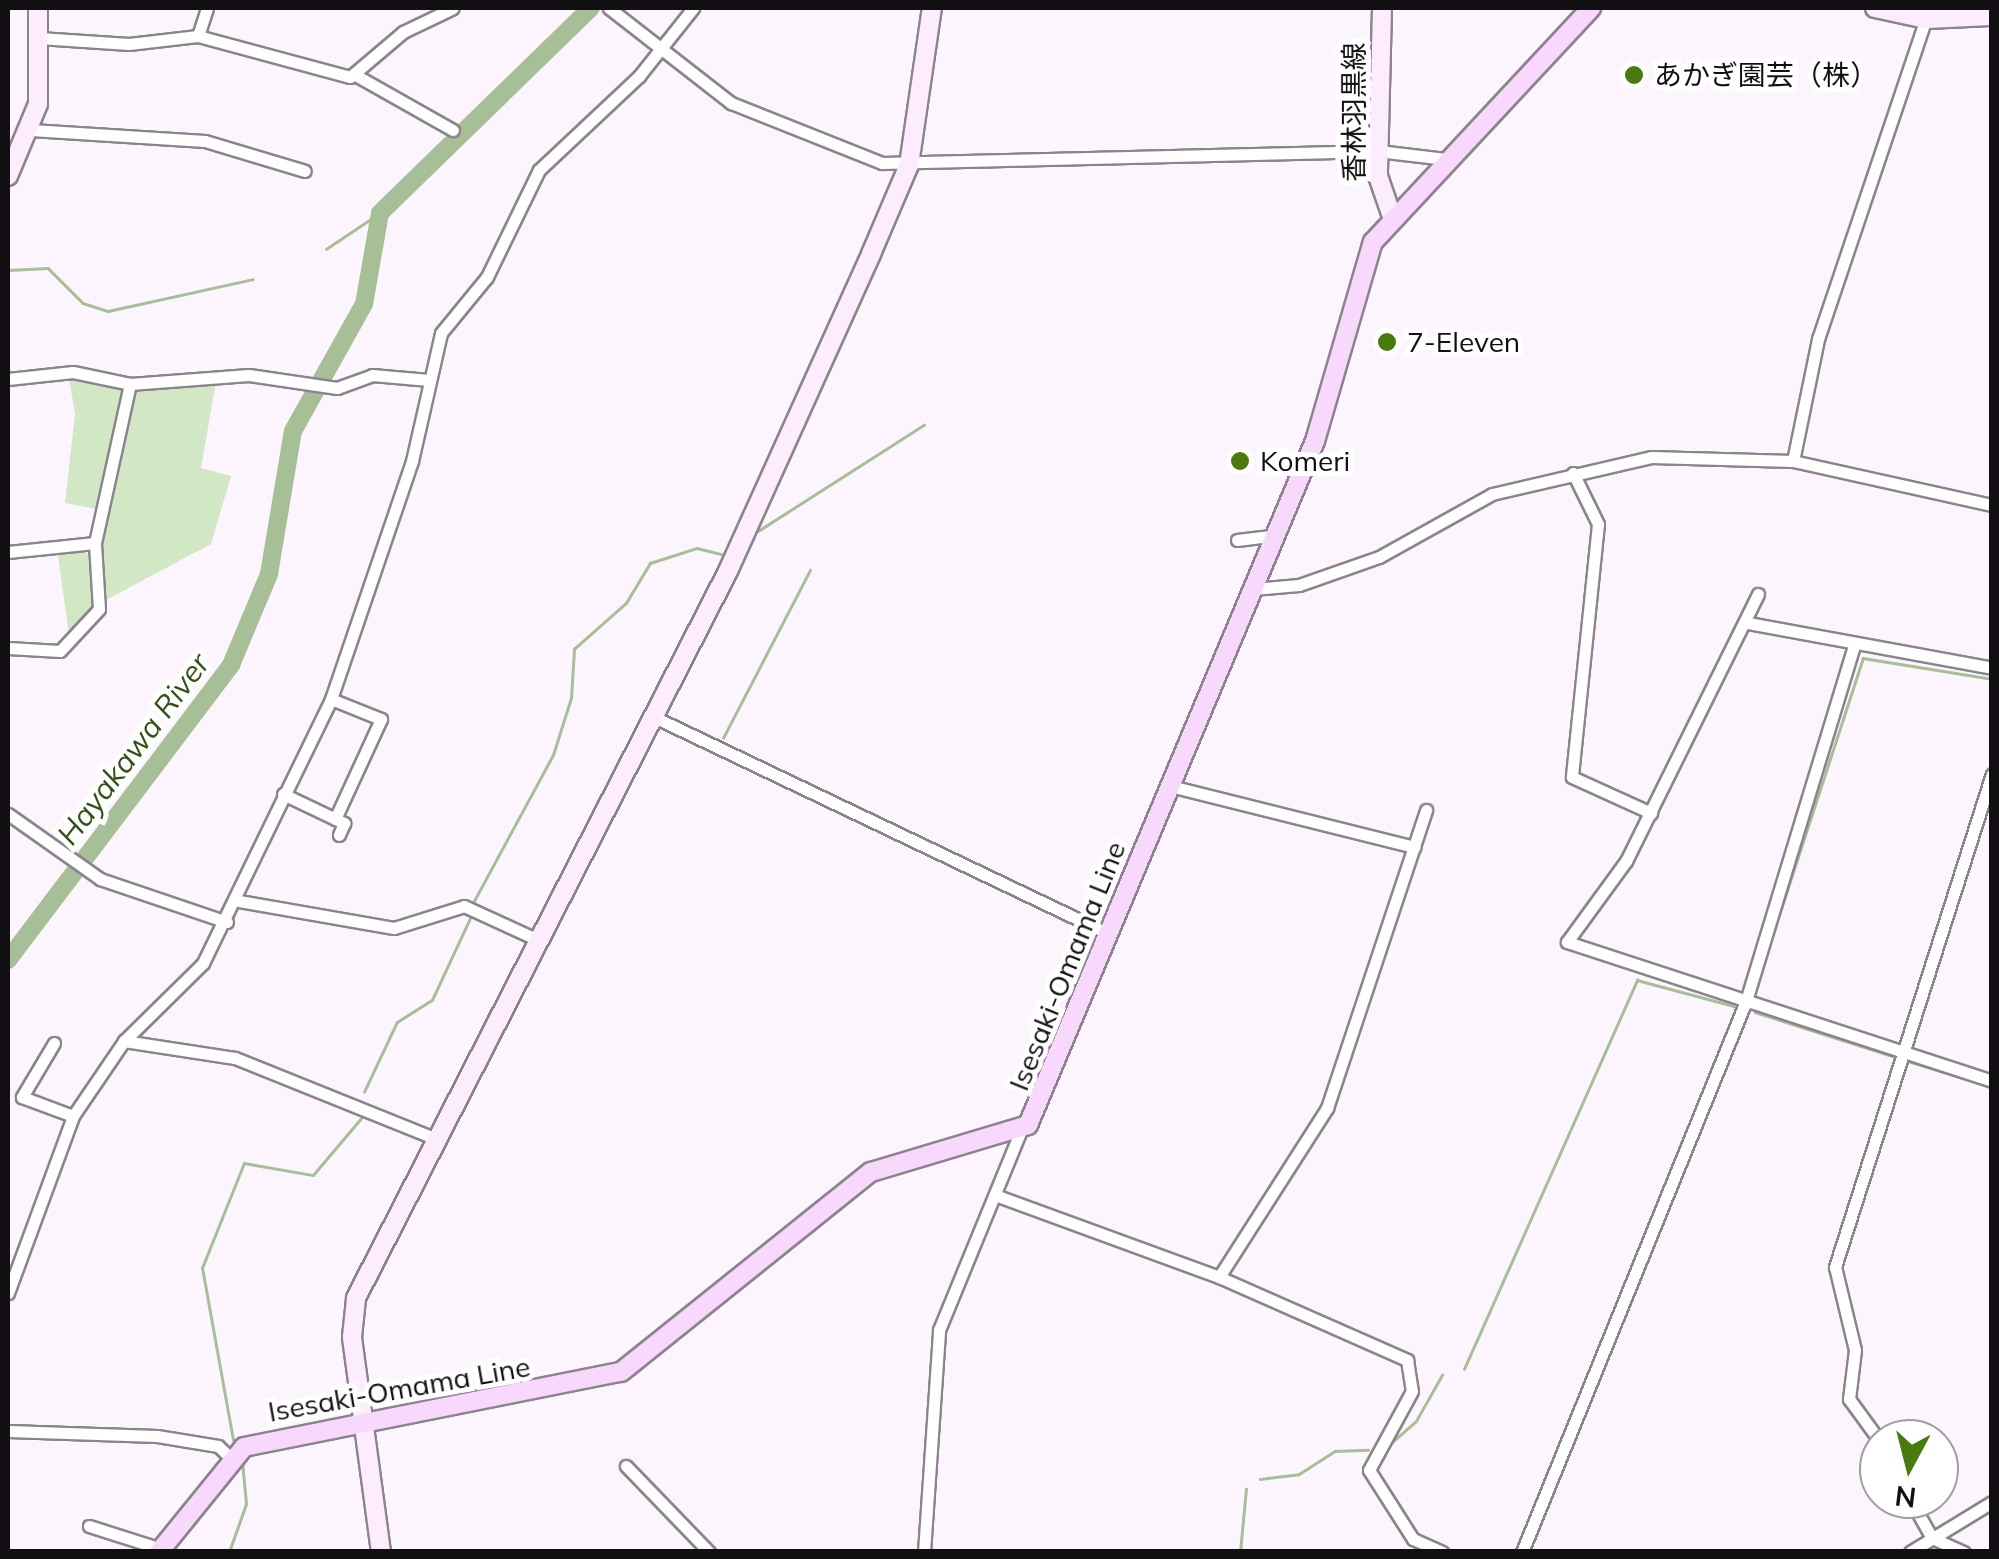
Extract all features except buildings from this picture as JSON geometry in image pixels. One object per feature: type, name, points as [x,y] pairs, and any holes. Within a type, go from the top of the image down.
[{"type":"main road","name":"Isesaki-Omama Line","points":[[230,1457],[257,1442],[621,1372],[871,1172],[1021,1130],[1109,934],[1324,419],[1365,259],[1392,213],[1591,8]]},
{"type":"main road","points":[[160,1550],[230,1457]]},
{"type":"street","points":[[8,176],[31,130],[40,38],[38,8]]},
{"type":"street","points":[[198,36],[207,8]]},
{"type":"street","points":[[356,76],[402,32],[453,8]]},
{"type":"street","points":[[608,8],[731,103],[854,154],[909,166],[1378,151],[1446,159]]},
{"type":"street","points":[[8,1293],[72,1116],[124,1041],[194,976],[238,901],[283,794],[331,699],[412,461],[442,333],[487,277],[539,170],[661,50],[693,8]]},
{"type":"street","points":[[381,1552],[353,1308],[654,717],[909,166],[932,8]]},
{"type":"street","name":"香林羽黒線","points":[[1382,8],[1378,151],[1392,213]]},
{"type":"street","points":[[1875,8],[1926,18],[1992,16]]},
{"type":"street","points":[[1793,461],[1818,339],[1926,18]]},
{"type":"street","points":[[40,38],[130,44],[198,36],[356,76],[452,130]]},
{"type":"street","points":[[31,130],[204,141],[306,171]]},
{"type":"street","points":[[8,380],[73,372],[130,384],[196,376],[304,380],[332,387],[372,375],[429,380]]},
{"type":"street","points":[[8,648],[60,651],[97,613],[95,544],[130,384]]},
{"type":"street","points":[[1253,589],[1322,578],[1396,548],[1476,500],[1651,456],[1793,461],[1992,505]]},
{"type":"street","points":[[1574,473],[1598,524],[1572,777],[1652,813]]},
{"type":"street","points":[[1237,540],[1275,535]]},
{"type":"street","points":[[8,552],[95,544]]},
{"type":"street","points":[[1758,594],[1748,623],[1652,813],[1567,942],[1992,1081]]},
{"type":"street","points":[[1748,623],[1992,668]]},
{"type":"street","points":[[1522,1552],[1746,1001],[1855,644]]},
{"type":"street","points":[[331,699],[381,719],[335,819]]},
{"type":"street","points":[[654,717],[1109,934]]},
{"type":"street","points":[[1864,1419],[1850,1400],[1855,1350],[1836,1267],[1992,774]]},
{"type":"street","points":[[1170,786],[1414,847]]},
{"type":"street","points":[[283,794],[344,824],[339,835]]},
{"type":"street","points":[[1220,1277],[1327,1108],[1426,810]]},
{"type":"street","points":[[8,814],[87,871],[227,922]]},
{"type":"street","points":[[238,901],[394,928],[464,906],[538,940]]},
{"type":"street","points":[[124,1041],[235,1058],[438,1139]]},
{"type":"street","points":[[54,1043],[22,1097],[72,1116]]},
{"type":"street","points":[[924,1552],[939,1330],[1021,1130]]},
{"type":"street","points":[[995,1195],[1220,1277],[1413,1365],[1407,1405],[1370,1470],[1413,1539],[1442,1552]]},
{"type":"street","points":[[8,1432],[157,1436],[218,1446],[230,1457]]},
{"type":"street","points":[[626,1466],[709,1552]]},
{"type":"street","points":[[1910,1552],[1992,1502]]},
{"type":"street","points":[[1921,1519],[1932,1538],[1964,1552]]},
{"type":"street","points":[[90,1526],[160,1550]]},
{"type":"green space","points":[[69,378],[125,390],[97,509],[65,503],[75,414]]},
{"type":"green space","points":[[216,382],[201,468],[231,476],[211,544],[104,601],[98,551],[134,388]]},
{"type":"green space","points":[[57,549],[90,554],[95,605],[69,635]]},
{"type":"waterway","name":"Hayakawa River","points":[[8,960],[231,665],[269,574],[293,431],[364,304],[380,213],[591,8]]},
{"type":"waterway","points":[[326,249],[380,213]]},
{"type":"waterway","points":[[8,270],[48,268],[83,303],[108,311],[253,279]]},
{"type":"waterway","points":[[758,531],[924,425]]},
{"type":"waterway","points":[[474,901],[553,755],[571,698],[574,649],[626,603],[650,563],[697,548],[726,555]]},
{"type":"waterway","points":[[723,738],[810,570]]},
{"type":"waterway","points":[[1761,970],[1863,658],[1992,679]]},
{"type":"waterway","points":[[364,1092],[397,1022],[432,1000],[471,916]]},
{"type":"waterway","points":[[1464,1369],[1637,980],[1734,1006]]},
{"type":"waterway","points":[[1755,1012],[1892,1056]]},
{"type":"waterway","points":[[1908,1061],[1992,1087]]},
{"type":"waterway","points":[[233,1440],[202,1268],[244,1163],[313,1175],[363,1116]]},
{"type":"waterway","points":[[345,1326],[347,1300]]},
{"type":"waterway","points":[[1391,1443],[1416,1421],[1442,1375]]},
{"type":"waterway","points":[[1260,1479],[1299,1474],[1335,1451],[1368,1450]]},
{"type":"waterway","points":[[229,1552],[246,1504],[242,1462]]},
{"type":"waterway","points":[[1240,1552],[1246,1489]]},
{"type":"place","name":"あかぎ園芸（株）","points":[[1634,75]]},
{"type":"place","name":"7-Eleven","points":[[1387,342]]},
{"type":"place","name":"Komeri","points":[[1240,461]]}]
